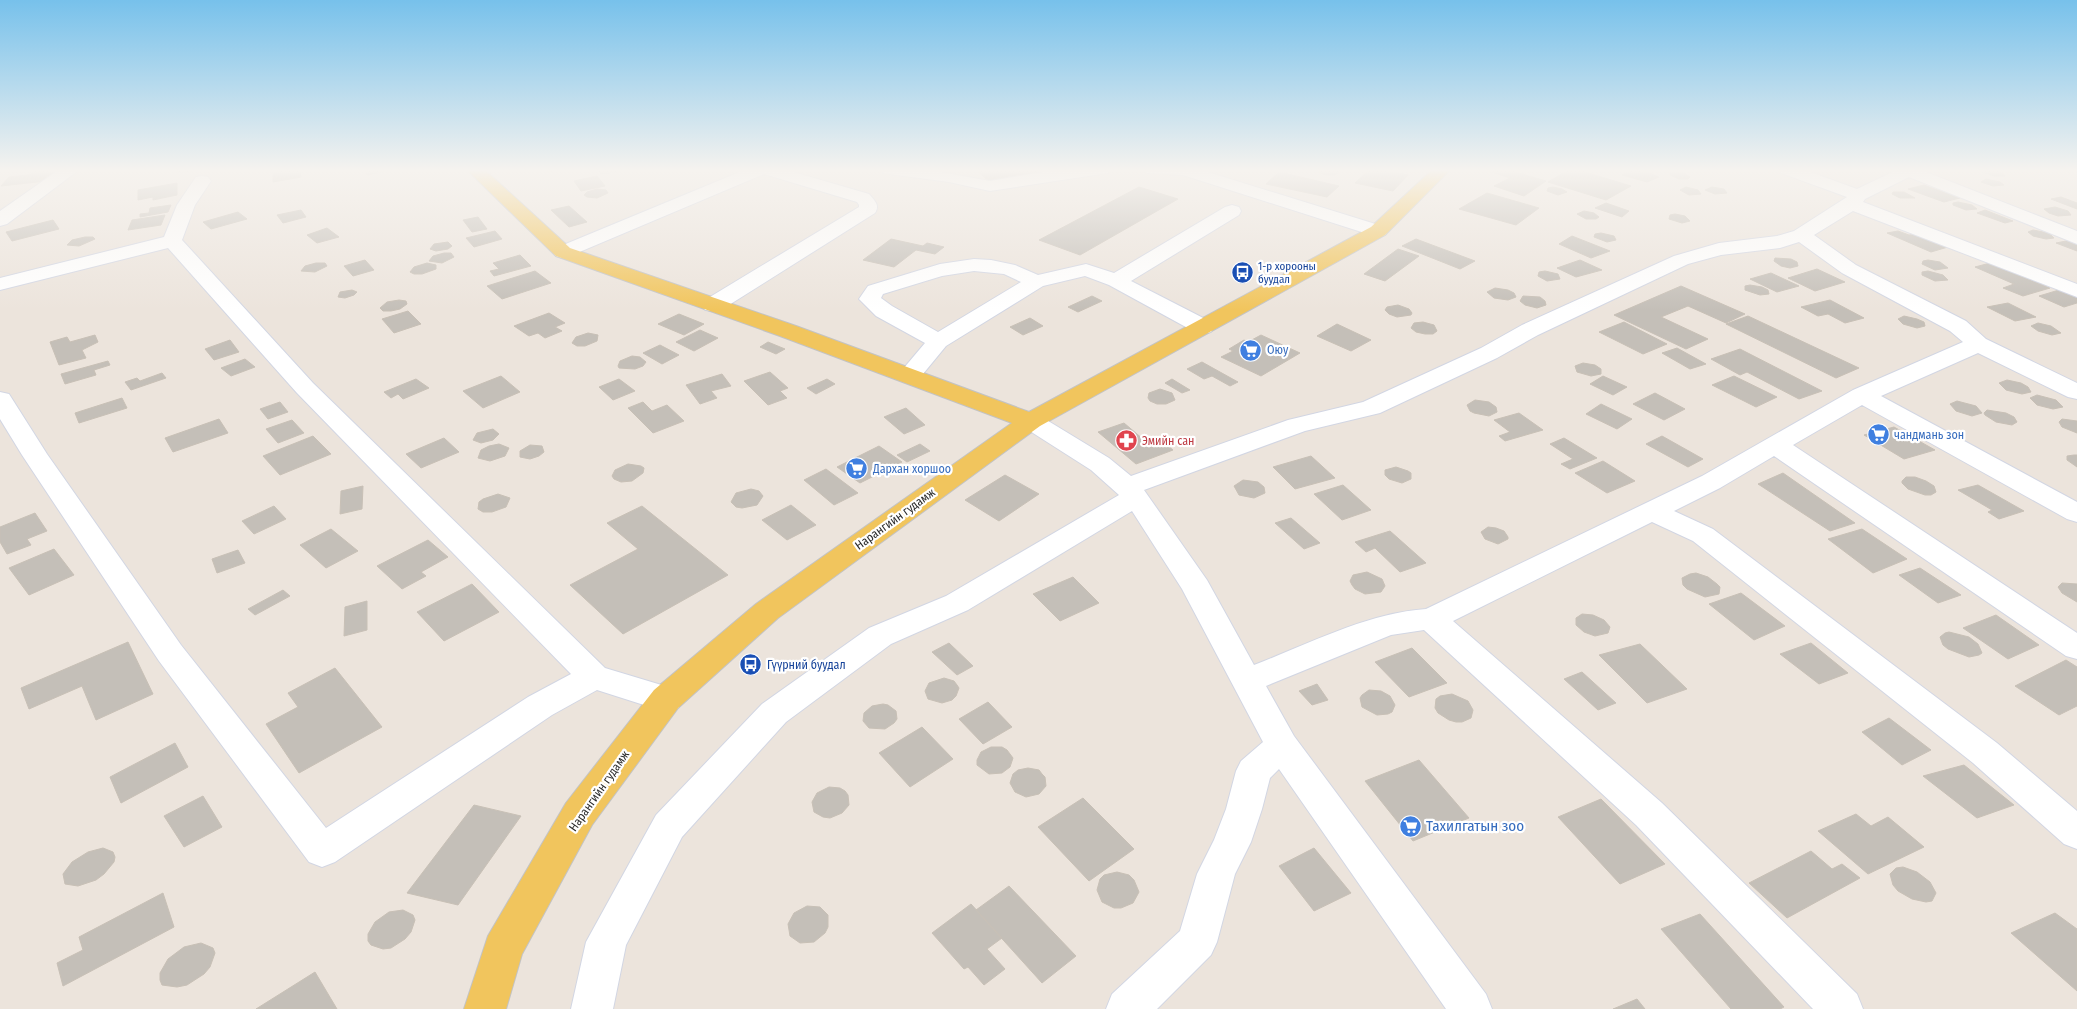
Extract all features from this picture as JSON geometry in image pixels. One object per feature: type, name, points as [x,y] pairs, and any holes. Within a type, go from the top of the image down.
[{"type":"main road","points":[[525,216],[563,252],[910,375],[1031,421]]},
{"type":"main road","name":"Нарангийн гудамж","points":[[485,1009],[503,949],[579,814],[666,699],[767,611],[1031,421],[1378,231],[1393,216]]},
{"type":"street","points":[[172,240],[182,216]]},
{"type":"street","points":[[563,252],[648,216]]},
{"type":"street","points":[[713,305],[857,216]]},
{"type":"street","points":[[1116,281],[1224,216]]},
{"type":"street","points":[[1331,216],[1378,231]]},
{"type":"street","points":[[592,1009],[606,942],[668,826],[774,713],[880,636],[957,602],[1131,492],[1297,425],[1372,408],[1489,353],[1530,330],[1680,260],[1719,249],[1780,242],[1801,235],[1829,216]]},
{"type":"street","points":[[1896,216],[2077,291]]},
{"type":"street","points":[[2024,216],[2077,238]]},
{"type":"street","points":[[1801,235],[1849,269],[1958,326],[1978,344],[2077,392]]},
{"type":"street","points":[[0,284],[172,240]]},
{"type":"street","points":[[172,240],[305,388],[594,677],[666,699]]},
{"type":"street","points":[[938,341],[884,311],[870,299],[875,290],[944,267],[983,265],[1009,270],[1036,282]]},
{"type":"street","points":[[910,375],[938,341],[1036,282],[1086,270],[1116,281],[1203,327]]},
{"type":"street","points":[[1247,681],[1382,627],[1405,621],[1431,619],[1711,482],[1862,395],[1978,344]]},
{"type":"street","points":[[1862,395],[2077,513]]},
{"type":"street","points":[[0,399],[35,455],[170,653],[322,851],[540,706],[594,677]]},
{"type":"street","points":[[1031,421],[1100,464],[1131,492],[1165,538],[1196,586],[1282,746],[1471,1009]]},
{"type":"street","points":[[1775,445],[2077,648]]},
{"type":"street","points":[[1653,512],[1703,534],[1985,754],[2077,833]]},
{"type":"street","points":[[1431,619],[1649,814],[1842,1009]]},
{"type":"street","points":[[1127,1009],[1197,942],[1216,874],[1232,842],[1244,809],[1254,771],[1282,746]]},
{"type":"building","points":[[165,216],[161,225],[128,230],[132,220]]},
{"type":"building","points":[[224,216],[243,216],[247,219],[211,229],[203,222]]},
{"type":"building","points":[[278,216],[306,217],[283,223]]},
{"type":"building","points":[[557,216],[580,216],[587,222],[569,227]]},
{"type":"building","points":[[1084,216],[1148,216],[1080,255],[1039,240]]},
{"type":"building","points":[[1484,216],[1528,216],[1516,225]]},
{"type":"building","points":[[1581,216],[1599,217],[1596,219],[1586,219]]},
{"type":"building","points":[[1670,216],[1685,216],[1690,221],[1682,223],[1669,219]]},
{"type":"building","points":[[1986,216],[2000,216],[2013,221],[2005,223]]},
{"type":"building","points":[[478,217],[487,229],[472,232],[463,220]]},
{"type":"building","points":[[53,220],[59,229],[12,241],[6,232]]},
{"type":"building","points":[[327,228],[339,237],[317,243],[307,235]]},
{"type":"building","points":[[2033,230],[2049,233],[2054,238],[2046,239],[2033,236],[2028,232]]},
{"type":"building","points":[[495,231],[502,239],[474,247],[466,238]]},
{"type":"building","points":[[1898,231],[1909,235],[1916,234],[1948,247],[1931,252],[1887,233]]},
{"type":"building","points":[[1601,233],[1614,236],[1616,240],[1607,242],[1594,237],[1595,234]]},
{"type":"building","points":[[1572,236],[1610,251],[1591,258],[1559,244]]},
{"type":"building","points":[[93,237],[95,239],[79,246],[67,245],[72,240]]},
{"type":"building","points":[[891,239],[923,246],[927,243],[944,247],[935,254],[916,250],[894,267],[863,260]]},
{"type":"building","points":[[1416,239],[1475,261],[1460,269],[1402,246]]},
{"type":"building","points":[[2071,240],[2077,242],[2077,251],[2056,243]]},
{"type":"building","points":[[448,242],[452,246],[448,249],[436,251],[430,249],[434,244]]},
{"type":"building","points":[[1398,249],[1419,256],[1385,281],[1364,274]]},
{"type":"building","points":[[451,253],[454,257],[442,263],[429,261],[433,256]]},
{"type":"building","points":[[520,255],[531,266],[494,276],[490,271],[499,269],[493,263]]},
{"type":"building","points":[[1775,258],[1791,259],[1797,262],[1798,266],[1790,268],[1781,266],[1774,261]]},
{"type":"building","points":[[365,260],[374,270],[353,276],[344,266]]},
{"type":"building","points":[[1580,260],[1602,270],[1576,277],[1557,268]]},
{"type":"building","points":[[1923,261],[1940,262],[1948,268],[1935,270],[1922,264]]},
{"type":"building","points":[[325,263],[327,266],[315,272],[301,271],[305,266]]},
{"type":"building","points":[[427,263],[436,265],[436,269],[422,274],[410,272],[414,267]]},
{"type":"building","points":[[1990,263],[2050,288],[2023,296],[2003,288],[2014,284],[1975,267]]},
{"type":"building","points":[[1817,269],[1845,282],[1815,291],[1788,278]]},
{"type":"building","points":[[535,271],[551,283],[502,299],[487,286]]},
{"type":"building","points":[[1545,271],[1558,274],[1560,279],[1547,281],[1538,276],[1539,272]]},
{"type":"building","points":[[1928,271],[1943,275],[1948,280],[1935,281],[1922,275],[1922,272]]},
{"type":"building","points":[[1771,273],[1799,286],[1777,292],[1750,279]]},
{"type":"building","points":[[1681,286],[1745,314],[1726,323],[1688,306],[1661,317],[1708,339],[1686,349],[1614,315]]},
{"type":"building","points":[[1745,286],[1762,287],[1768,290],[1769,294],[1760,295],[1745,290]]},
{"type":"building","points":[[1495,288],[1508,290],[1514,293],[1516,297],[1508,300],[1494,298],[1487,292]]},
{"type":"building","points":[[352,290],[357,292],[345,298],[338,297],[340,292]]},
{"type":"building","points":[[2059,290],[2077,297],[2077,303],[2064,307],[2039,296]]},
{"type":"building","points":[[1092,296],[1102,301],[1078,312],[1068,307]]},
{"type":"building","points":[[1523,296],[1540,297],[1545,301],[1546,305],[1537,308],[1525,305],[1520,301]]},
{"type":"building","points":[[1830,300],[1864,318],[1845,323],[1828,314],[1818,316],[1801,307]]},
{"type":"building","points":[[406,301],[407,304],[400,309],[391,311],[383,311],[380,308],[387,302]]},
{"type":"building","points":[[2008,303],[2036,317],[2015,321],[1987,307]]},
{"type":"building","points":[[1398,305],[1409,309],[1412,313],[1411,315],[1397,317],[1385,310],[1387,307]]},
{"type":"building","points":[[408,311],[421,324],[394,333],[382,319]]},
{"type":"building","points":[[549,313],[565,323],[555,327],[562,331],[545,338],[538,333],[529,336],[514,326]]},
{"type":"building","points":[[679,314],[704,324],[684,335],[658,324]]},
{"type":"building","points":[[1748,316],[1859,368],[1836,378],[1726,324]]},
{"type":"building","points":[[1904,316],[1924,322],[1925,326],[1917,328],[1903,324],[1898,319]]},
{"type":"building","points":[[1030,318],[1043,326],[1023,335],[1010,327]]},
{"type":"building","points":[[1423,322],[1434,325],[1437,331],[1433,334],[1425,334],[1416,332],[1411,328],[1414,323]]},
{"type":"building","points":[[1624,322],[1667,344],[1643,354],[1599,332]]},
{"type":"building","points":[[2038,323],[2051,326],[2061,333],[2052,335],[2038,331],[2031,326]]},
{"type":"building","points":[[1337,324],[1371,340],[1351,351],[1317,336]]},
{"type":"building","points":[[700,330],[718,338],[694,351],[676,342]]},
{"type":"building","points":[[588,333],[598,335],[597,341],[585,346],[577,346],[572,343],[576,337]]},
{"type":"building","points":[[95,335],[98,342],[82,350],[86,358],[59,365],[50,342],[67,337],[70,342]]},
{"type":"building","points":[[1261,335],[1300,353],[1261,376],[1221,357],[1233,351],[1229,349],[1244,340],[1248,342]]},
{"type":"building","points":[[230,340],[239,352],[214,360],[205,349]]},
{"type":"building","points":[[768,342],[785,349],[776,354],[760,347]]},
{"type":"building","points":[[660,345],[679,355],[662,364],[643,353]]},
{"type":"building","points":[[1677,348],[1706,364],[1690,369],[1662,353]]},
{"type":"building","points":[[1740,349],[1822,391],[1799,399],[1747,372],[1740,375],[1711,359]]},
{"type":"building","points":[[632,356],[640,357],[646,362],[643,366],[635,369],[619,368],[620,361]]},
{"type":"building","points":[[245,359],[255,367],[231,376],[221,368]]},
{"type":"building","points":[[108,361],[110,365],[94,370],[96,375],[65,384],[61,374]]},
{"type":"building","points":[[1202,362],[1238,382],[1230,386],[1212,376],[1204,379],[1187,369]]},
{"type":"building","points":[[1583,363],[1595,365],[1601,369],[1601,374],[1591,376],[1577,372],[1575,366]]},
{"type":"building","points":[[770,372],[788,388],[780,391],[787,398],[768,405],[744,381]]},
{"type":"building","points":[[162,373],[166,378],[131,390],[125,382],[137,378],[140,381]]},
{"type":"building","points":[[722,374],[731,386],[711,391],[717,398],[700,404],[686,385]]},
{"type":"building","points":[[501,376],[520,392],[483,408],[463,391]]},
{"type":"building","points":[[1603,376],[1627,387],[1613,395],[1590,384]]},
{"type":"building","points":[[1734,376],[1777,397],[1756,407],[1712,385]]},
{"type":"building","points":[[416,379],[429,388],[403,399],[398,394],[391,398],[384,392]]},
{"type":"building","points":[[619,379],[635,391],[613,400],[599,387]]},
{"type":"building","points":[[827,379],[835,384],[816,394],[807,388]]},
{"type":"building","points":[[1172,379],[1190,390],[1182,393],[1165,383]]},
{"type":"building","points":[[2007,380],[2021,383],[2028,387],[2031,392],[2022,394],[2006,390],[1999,383]]},
{"type":"building","points":[[1160,389],[1172,393],[1175,400],[1166,404],[1157,404],[1150,401],[1148,398],[1149,393]]},
{"type":"building","points":[[1655,393],[1685,409],[1664,420],[1633,404]]},
{"type":"building","points":[[2037,395],[2056,400],[2063,407],[2053,409],[2037,405],[2030,398]]},
{"type":"building","points":[[122,398],[127,408],[79,423],[75,413]]},
{"type":"building","points":[[1475,400],[1489,402],[1496,407],[1497,412],[1489,416],[1470,411],[1467,405]]},
{"type":"building","points":[[1957,401],[1976,406],[1982,413],[1972,416],[1956,411],[1950,404]]},
{"type":"building","points":[[280,402],[288,412],[268,419],[260,409]]},
{"type":"building","points":[[643,402],[652,411],[667,405],[684,421],[653,433],[628,408]]},
{"type":"building","points":[[1601,404],[1632,419],[1617,429],[1586,414]]},
{"type":"building","points":[[906,408],[925,425],[904,434],[884,417]]},
{"type":"building","points":[[1987,410],[2006,413],[2014,417],[2017,422],[2012,425],[1996,422],[1985,415],[1984,413]]},
{"type":"building","points":[[1519,413],[1543,430],[1505,441],[1499,436],[1510,432],[1494,420]]},
{"type":"building","points":[[219,419],[228,433],[173,452],[165,438]]},
{"type":"building","points":[[2062,419],[2077,421],[2077,433],[2062,427],[2059,422]]},
{"type":"building","points":[[292,420],[304,433],[278,443],[266,429]]},
{"type":"building","points":[[1124,423],[1150,445],[1161,440],[1173,450],[1136,464],[1098,432]]},
{"type":"building","points":[[1894,427],[1935,450],[1904,459],[1864,435]]},
{"type":"building","points":[[493,429],[499,434],[493,440],[481,443],[473,440],[477,433]]},
{"type":"building","points":[[313,436],[331,454],[280,475],[263,456]]},
{"type":"building","points":[[1662,436],[1703,459],[1688,467],[1646,444]]},
{"type":"building","points":[[444,438],[459,452],[421,468],[406,454]]},
{"type":"building","points":[[1564,438],[1597,458],[1570,469],[1561,464],[1573,459],[1550,444]]},
{"type":"building","points":[[499,444],[509,448],[505,456],[490,461],[478,458],[481,450]]},
{"type":"building","points":[[920,444],[930,451],[907,462],[897,455]]},
{"type":"building","points":[[530,445],[542,446],[544,452],[530,459],[520,457],[520,451]]},
{"type":"building","points":[[879,446],[902,462],[860,483],[837,467]]},
{"type":"building","points":[[2077,455],[2077,467],[2067,460],[2067,456]]},
{"type":"building","points":[[1311,456],[1335,478],[1295,489],[1273,467]]},
{"type":"building","points":[[1603,461],[1635,481],[1607,493],[1575,473]]},
{"type":"building","points":[[628,464],[641,466],[644,468],[643,473],[632,481],[621,482],[614,479],[612,476],[615,470]]},
{"type":"building","points":[[1396,467],[1411,473],[1411,479],[1402,483],[1389,479],[1385,475],[1385,470]]},
{"type":"building","points":[[826,469],[858,493],[834,505],[804,480]]},
{"type":"building","points":[[1783,473],[1855,523],[1830,531],[1758,484]]},
{"type":"building","points":[[1005,475],[1039,494],[999,521],[965,500]]},
{"type":"building","points":[[1906,477],[1915,477],[1926,481],[1934,486],[1936,492],[1931,495],[1925,495],[1908,489],[1902,483]]},
{"type":"building","points":[[1243,480],[1258,482],[1264,487],[1265,493],[1254,498],[1239,495],[1234,486]]},
{"type":"building","points":[[1343,485],[1371,510],[1342,520],[1314,494]]},
{"type":"building","points":[[1978,485],[2024,511],[1999,519],[1988,512],[1992,510],[1958,490]]},
{"type":"building","points":[[363,486],[362,509],[340,514],[341,491]]},
{"type":"building","points":[[751,489],[759,491],[763,496],[757,505],[742,508],[736,507],[731,502],[736,493]]},
{"type":"building","points":[[498,494],[510,498],[506,507],[492,512],[483,512],[478,509],[479,502],[483,499]]},
{"type":"building","points":[[791,505],[816,525],[787,540],[762,520]]},
{"type":"building","points":[[274,506],[286,519],[254,534],[242,521]]},
{"type":"building","points":[[642,506],[728,575],[623,634],[570,585],[638,549],[607,523]]},
{"type":"building","points":[[35,513],[47,531],[27,539],[31,545],[7,554],[0,542],[0,527]]},
{"type":"building","points":[[1291,518],[1320,543],[1304,549],[1275,523]]},
{"type":"building","points":[[1488,527],[1504,531],[1508,539],[1498,544],[1485,539],[1481,532]]},
{"type":"building","points":[[331,529],[358,551],[326,568],[300,545]]},
{"type":"building","points":[[1862,529],[1907,559],[1873,573],[1828,539]]},
{"type":"building","points":[[1390,531],[1426,563],[1400,572],[1375,548],[1366,552],[1355,542]]},
{"type":"building","points":[[428,540],[448,557],[421,572],[426,576],[402,589],[377,566]]},
{"type":"building","points":[[54,549],[74,575],[29,595],[9,568]]},
{"type":"building","points":[[238,550],[245,563],[217,573],[212,559]]},
{"type":"building","points":[[1920,568],[1961,595],[1938,603],[1899,575]]},
{"type":"building","points":[[1367,572],[1382,579],[1385,586],[1381,592],[1365,594],[1355,589],[1352,585],[1350,581],[1353,575]]},
{"type":"building","points":[[1696,573],[1708,577],[1717,584],[1720,587],[1719,594],[1705,597],[1687,589],[1683,585],[1682,578]]},
{"type":"building","points":[[1073,577],[1099,603],[1060,621],[1033,594]]},
{"type":"building","points":[[2062,583],[2077,584],[2077,602],[2062,593],[2058,587]]},
{"type":"building","points":[[472,584],[499,612],[444,641],[417,612]]},
{"type":"building","points":[[283,590],[290,596],[255,615],[248,609]]},
{"type":"building","points":[[1741,593],[1785,626],[1754,640],[1709,604]]},
{"type":"building","points":[[367,601],[367,630],[344,636],[345,607]]},
{"type":"building","points":[[1582,614],[1593,615],[1604,620],[1610,627],[1608,633],[1595,636],[1584,632],[1576,625],[1576,618]]},
{"type":"building","points":[[1996,615],[2039,645],[2008,659],[1963,628]]},
{"type":"building","points":[[1949,632],[1969,637],[1978,644],[1982,653],[1969,657],[1948,649],[1943,645],[1940,637]]},
{"type":"building","points":[[128,642],[153,694],[96,720],[82,686],[29,709],[21,688]]},
{"type":"building","points":[[949,643],[973,666],[957,675],[932,652]]},
{"type":"building","points":[[1811,643],[1848,673],[1819,684],[1780,654]]},
{"type":"building","points":[[1640,644],[1687,689],[1647,703],[1599,655]]},
{"type":"building","points":[[1412,648],[1447,683],[1409,697],[1375,662]]},
{"type":"building","points":[[2066,660],[2077,667],[2077,706],[2059,715],[2015,686]]},
{"type":"building","points":[[335,668],[382,727],[299,773],[266,724],[298,707],[288,693]]},
{"type":"building","points":[[1582,672],[1616,703],[1598,710],[1564,679]]},
{"type":"building","points":[[944,678],[954,681],[959,688],[956,696],[952,700],[942,703],[928,699],[925,691],[929,683]]},
{"type":"building","points":[[1317,684],[1328,700],[1312,705],[1299,691]]},
{"type":"building","points":[[1369,690],[1381,691],[1390,696],[1395,705],[1392,712],[1377,715],[1362,707],[1360,698]]},
{"type":"building","points":[[1452,694],[1468,701],[1473,710],[1471,718],[1462,722],[1456,722],[1438,713],[1435,708],[1436,699],[1440,696]]},
{"type":"building","points":[[988,702],[1012,727],[983,744],[959,719]]},
{"type":"building","points":[[883,704],[896,711],[897,719],[885,729],[869,728],[863,721],[864,713],[872,706]]},
{"type":"building","points":[[1889,718],[1931,750],[1902,765],[1862,732]]},
{"type":"building","points":[[922,727],[953,759],[910,787],[879,753]]},
{"type":"building","points":[[175,743],[188,767],[121,803],[110,777]]},
{"type":"building","points":[[991,747],[1002,747],[1013,758],[1010,767],[1002,773],[989,774],[977,765],[981,752]]},
{"type":"building","points":[[1419,760],[1469,818],[1413,841],[1365,781]]},
{"type":"building","points":[[1964,765],[2014,805],[1977,818],[1923,776]]},
{"type":"building","points":[[1028,768],[1039,770],[1045,777],[1046,786],[1039,794],[1026,797],[1015,792],[1010,783],[1013,774],[1018,770]]},
{"type":"building","points":[[829,787],[840,788],[845,791],[848,795],[849,805],[842,813],[830,818],[823,817],[814,812],[812,802],[817,793]]},
{"type":"building","points":[[203,796],[222,827],[184,847],[164,816]]},
{"type":"building","points":[[1083,798],[1134,849],[1089,881],[1038,827]]},
{"type":"building","points":[[1601,799],[1665,864],[1620,884],[1558,817]]},
{"type":"building","points":[[474,805],[521,816],[458,905],[407,893]]},
{"type":"building","points":[[1856,814],[1871,826],[1888,817],[1924,847],[1868,874],[1818,831]]},
{"type":"building","points":[[103,848],[113,852],[115,857],[114,862],[104,874],[96,880],[78,886],[65,884],[63,874],[72,862],[88,852]]},
{"type":"building","points":[[1314,848],[1351,893],[1314,911],[1279,866]]},
{"type":"building","points":[[1811,851],[1832,869],[1842,864],[1860,878],[1787,918],[1749,883]]},
{"type":"building","points":[[1903,867],[1917,872],[1930,882],[1936,893],[1932,901],[1926,902],[1912,899],[1898,891],[1893,885],[1890,874],[1896,868]]},
{"type":"building","points":[[1117,872],[1129,875],[1134,880],[1139,892],[1133,903],[1121,908],[1114,908],[1102,902],[1097,890],[1100,879],[1104,875]]},
{"type":"building","points":[[1009,886],[1076,956],[1042,983],[976,910]]},
{"type":"building","points":[[163,893],[174,927],[63,986],[57,963],[83,950],[79,937]]},
{"type":"building","points":[[971,904],[1002,938],[987,949],[1005,969],[984,985],[968,967],[964,969],[932,933]]},
{"type":"building","points":[[807,906],[820,907],[828,915],[828,927],[825,933],[814,942],[800,943],[790,936],[788,924],[794,913]]},
{"type":"building","points":[[403,910],[413,915],[415,920],[411,932],[405,939],[391,948],[383,949],[371,945],[368,941],[368,934],[375,922],[389,912]]},
{"type":"building","points":[[2055,913],[2077,929],[2077,991],[2011,933]]},
{"type":"building","points":[[1700,914],[1784,1007],[1780,1009],[1731,1009],[1661,929]]},
{"type":"building","points":[[201,943],[213,948],[215,953],[210,967],[204,974],[187,985],[177,987],[162,985],[160,973],[168,959],[184,947]]},
{"type":"building","points":[[315,972],[337,1009],[256,1009]]},
{"type":"building","points":[[1637,999],[1645,1009],[1613,1009]]},
{"type":"place","name":"1-р хорооны буудал","points":[[1242,272]]},
{"type":"place","name":"Оюу","points":[[1251,350]]},
{"type":"place","name":"чандмань зон","points":[[1878,435]]},
{"type":"place","name":"Эмийн сан","points":[[1126,441]]},
{"type":"place","name":"Дархан хоршоо","points":[[857,469]]},
{"type":"place","name":"Гүүрний буудал","points":[[751,665]]},
{"type":"place","name":"Тахилгатын зоо","points":[[1410,826]]}]
